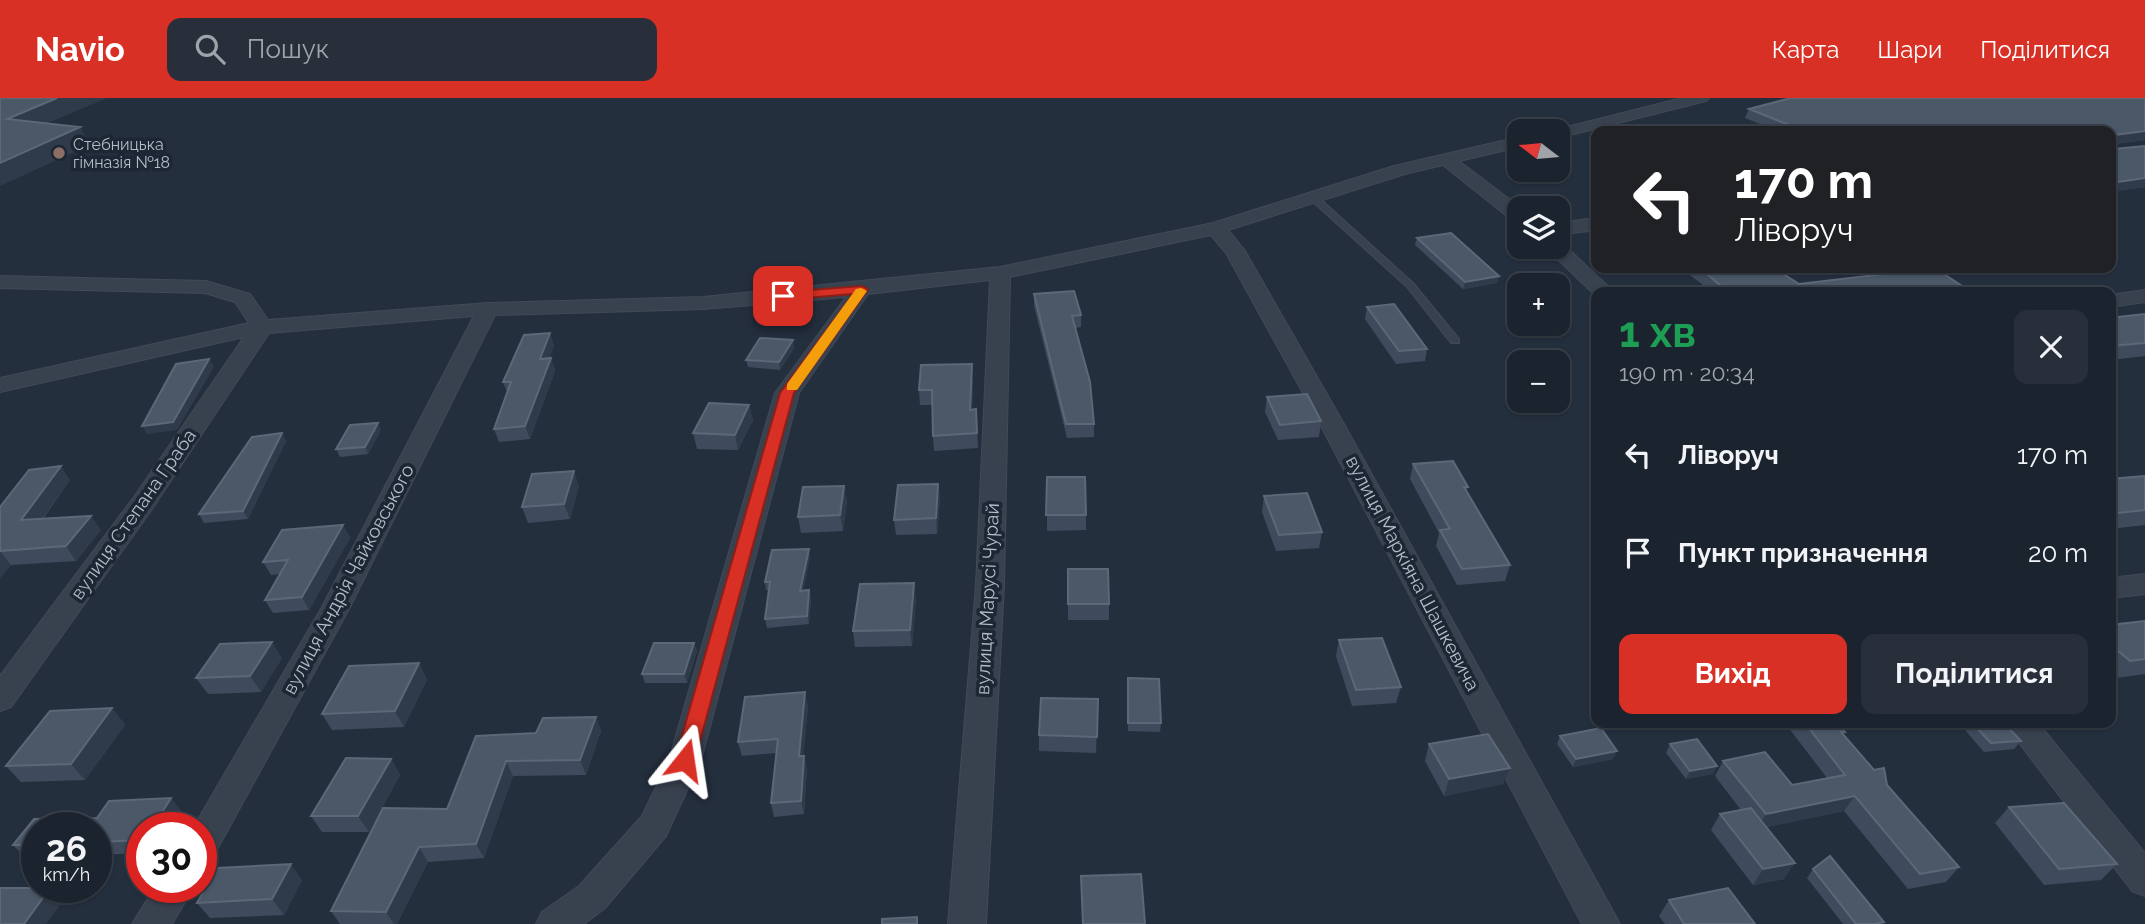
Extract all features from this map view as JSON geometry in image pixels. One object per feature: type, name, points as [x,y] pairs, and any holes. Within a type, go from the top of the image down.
[{"type":"street","points":[[1570,130],[1701,98]]},
{"type":"street","points":[[2,387],[262,327],[488,309],[703,303],[1000,274],[1216,228],[1315,199],[1400,170],[1507,145]]},
{"type":"street","points":[[1447,160],[1507,207]]},
{"type":"street","points":[[1570,227],[1591,224]]},
{"type":"street","name":"вулиця Маркіяна Шашкевича","points":[[1216,228],[1235,251],[1332,424],[1601,924]]},
{"type":"street","points":[[1568,259],[1599,287]]},
{"type":"street","name":"вулиця Марусі Чурай","points":[[967,924],[990,585],[1000,274]]},
{"type":"street","points":[[0,282],[206,287],[243,298],[262,327]]},
{"type":"street","points":[[555,924],[592,897],[654,826],[685,760],[787,393],[862,289]]},
{"type":"street","points":[[2116,300],[2145,296]]},
{"type":"street","name":"вулиця Андрія Чайковського","points":[[217,818],[336,607],[488,309]]},
{"type":"street","name":"вулиця Степана Граба","points":[[0,699],[143,503],[262,327]]},
{"type":"street","points":[[2116,587],[2145,584]]},
{"type":"street","points":[[2024,728],[2145,880]]},
{"type":"street","points":[[151,924],[165,903]]},
{"type":"lane","points":[[1315,199],[1410,285],[1455,341]]},
{"type":"building","points":[[0,98],[57,98],[7,119],[80,127],[0,163]]},
{"type":"building","points":[[1791,98],[2145,98],[2145,131],[2116,135],[2116,126],[1792,126],[1749,109]]},
{"type":"building","points":[[2145,146],[2145,178],[2116,182],[2116,149]]},
{"type":"building","points":[[1451,233],[1499,276],[1465,282],[1417,238]]},
{"type":"building","points":[[1706,273],[1782,273],[1799,284],[1892,273],[1942,273],[1964,287],[1722,287]]},
{"type":"building","points":[[1074,291],[1081,315],[1072,316],[1090,382],[1094,424],[1066,424],[1034,294]]},
{"type":"building","points":[[1394,304],[1427,349],[1399,351],[1367,307]]},
{"type":"building","points":[[2145,314],[2145,343],[2116,345],[2116,317]]},
{"type":"building","points":[[550,333],[540,359],[551,358],[525,426],[494,429],[511,382],[503,382],[524,335]]},
{"type":"building","points":[[760,338],[793,340],[779,362],[746,360]]},
{"type":"building","points":[[209,359],[173,422],[142,426],[176,364]]},
{"type":"building","points":[[972,364],[970,410],[976,409],[977,433],[933,436],[932,390],[919,390],[921,365]]},
{"type":"building","points":[[1307,394],[1321,421],[1280,425],[1267,397]]},
{"type":"building","points":[[709,403],[749,405],[735,435],[693,433]]},
{"type":"building","points":[[378,423],[365,447],[336,449],[350,425]]},
{"type":"building","points":[[282,433],[243,511],[199,514],[252,437]]},
{"type":"building","points":[[1453,461],[1468,487],[1464,487],[1510,565],[1462,569],[1440,530],[1450,529],[1413,464]]},
{"type":"building","points":[[61,466],[21,520],[91,516],[66,546],[0,551],[0,507],[29,470]]},
{"type":"building","points":[[574,471],[564,504],[522,507],[532,474]]},
{"type":"building","points":[[2145,476],[2145,510],[2116,513],[2116,478]]},
{"type":"building","points":[[1047,477],[1085,477],[1086,515],[1046,515]]},
{"type":"building","points":[[938,484],[936,518],[894,520],[898,485]]},
{"type":"building","points":[[844,486],[840,515],[798,517],[803,487]]},
{"type":"building","points":[[1307,493],[1322,532],[1279,535],[1264,496]]},
{"type":"building","points":[[343,525],[302,597],[265,600],[288,560],[263,562],[282,530]]},
{"type":"building","points":[[809,549],[800,591],[809,590],[807,616],[765,619],[770,582],[765,582],[772,550]]},
{"type":"building","points":[[1068,569],[1108,569],[1109,604],[1068,604]]},
{"type":"building","points":[[914,583],[910,630],[853,631],[860,584]]},
{"type":"building","points":[[2145,621],[2145,659],[2130,661],[2116,649],[2116,624]]},
{"type":"building","points":[[1382,638],[1401,687],[1356,690],[1339,640]]},
{"type":"building","points":[[272,642],[250,676],[196,678],[220,644]]},
{"type":"building","points":[[654,643],[694,643],[684,674],[642,674]]},
{"type":"building","points":[[419,663],[395,711],[322,714],[349,666]]},
{"type":"building","points":[[1128,678],[1159,679],[1161,723],[1128,723]]},
{"type":"building","points":[[805,692],[799,756],[804,756],[801,801],[771,803],[778,739],[738,742],[745,697]]},
{"type":"building","points":[[1041,698],[1098,699],[1097,737],[1039,735]]},
{"type":"building","points":[[112,708],[71,764],[6,766],[50,711]]},
{"type":"building","points":[[596,717],[580,760],[506,761],[476,844],[419,847],[386,912],[331,911],[383,808],[447,809],[476,736],[536,733],[543,718]]},
{"type":"building","points":[[1601,728],[1617,751],[1576,759],[1560,736]]},
{"type":"building","points":[[1809,728],[1842,728],[1845,732],[1841,732],[1874,770],[1884,768],[1887,785],[1959,867],[1920,874],[1855,796],[1766,814],[1723,761],[1765,752],[1792,785],[1845,775]]},
{"type":"building","points":[[1977,728],[2009,728],[2021,741],[1991,743]]},
{"type":"building","points":[[1488,734],[1510,768],[1449,779],[1429,744]]},
{"type":"building","points":[[1697,739],[1717,766],[1690,771],[1670,744]]},
{"type":"building","points":[[346,758],[391,759],[358,816],[311,816]]},
{"type":"building","points":[[171,798],[162,812],[126,812],[126,841],[112,841],[112,812],[101,812],[109,801]]},
{"type":"building","points":[[2064,803],[2117,864],[2059,869],[2009,807]]},
{"type":"building","points":[[1751,808],[1795,863],[1763,869],[1720,814]]},
{"type":"building","points":[[21,835],[21,845],[13,845]]},
{"type":"building","points":[[1830,856],[1884,922],[1856,924],[1813,869]]},
{"type":"building","points":[[291,864],[272,899],[217,902],[217,868]]},
{"type":"building","points":[[1141,874],[1145,924],[1083,924],[1081,876]]},
{"type":"building","points":[[0,888],[21,888],[21,903],[39,903],[24,924],[0,924]]},
{"type":"building","points":[[1728,888],[1755,924],[1684,924],[1669,900]]},
{"type":"building","points":[[917,917],[917,924],[882,924],[882,919]]},
{"type":"slow traffic","points":[[792,387],[861,291]]},
{"type":"place","name":"Стебницька гімназія №18","points":[[59,153]]},
{"type":"route","points":[[685,760],[787,393],[862,289],[783,296]]}]
